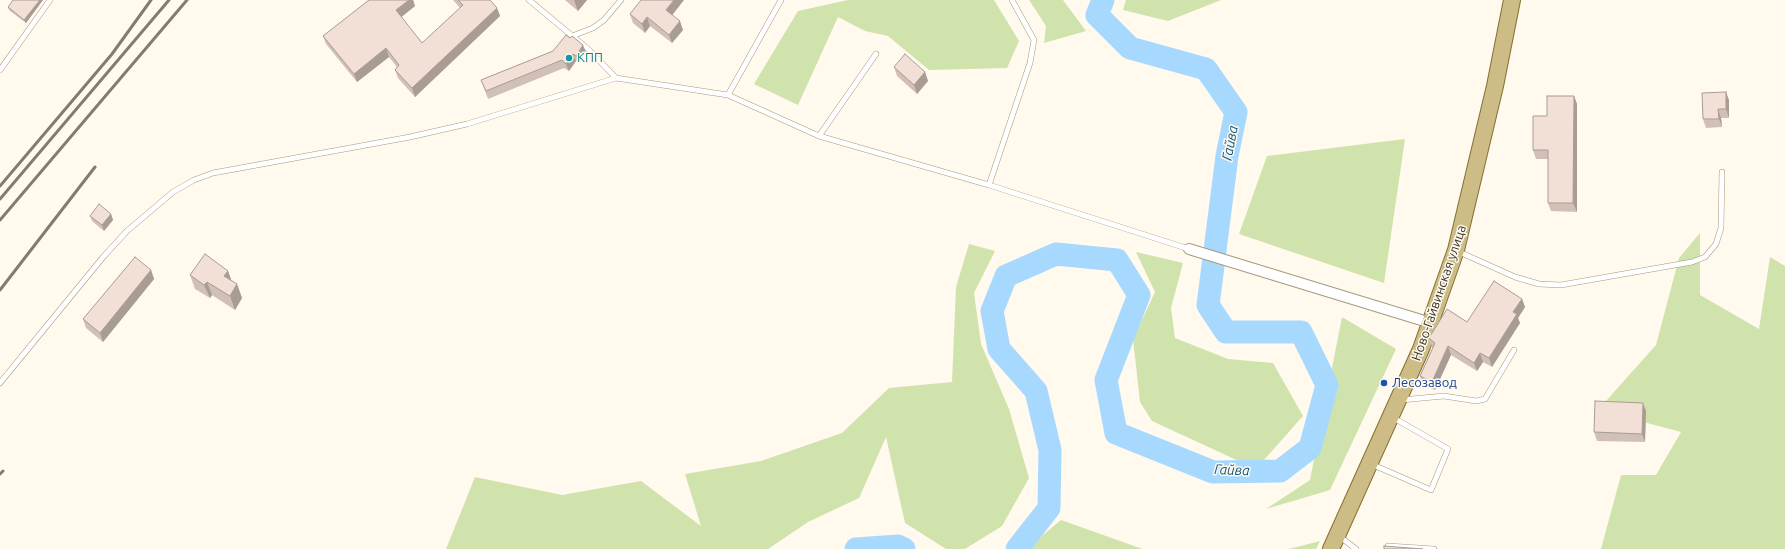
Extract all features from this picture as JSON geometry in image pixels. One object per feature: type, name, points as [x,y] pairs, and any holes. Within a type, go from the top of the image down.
[{"type":"main road","name":"Ново-Гайвинская улица","points":[[1334,542],[1391,417],[1431,323],[1456,250],[1494,94],[1512,0]]},
{"type":"street","points":[[1189,249],[1431,323]]},
{"type":"lane","points":[[0,70],[50,0]]},
{"type":"lane","points":[[529,0],[588,49],[616,78]]},
{"type":"lane","points":[[572,36],[593,28],[604,20],[621,0]]},
{"type":"lane","points":[[728,94],[781,0]]},
{"type":"lane","points":[[989,185],[1030,63],[1034,40],[1012,0]]},
{"type":"lane","points":[[819,136],[876,54]]},
{"type":"lane","points":[[0,383],[104,256],[127,231],[173,192],[194,180],[213,173],[396,140],[467,124],[616,78],[728,94],[819,136],[989,185],[1189,249]]},
{"type":"lane","points":[[1456,250],[1515,277],[1539,284],[1561,285],[1692,262],[1705,257],[1716,244],[1721,228],[1722,172]]},
{"type":"lane","points":[[1398,400],[1444,396],[1476,401],[1485,400],[1514,350]]},
{"type":"lane","points":[[1370,463],[1431,490],[1448,449],[1391,417]]},
{"type":"lane","points":[[1334,542],[1356,549]]},
{"type":"lane","points":[[1388,546],[1434,549]]},
{"type":"green space","points":[[848,0],[994,0],[1019,41],[1007,68],[929,70],[888,36],[865,31],[838,17],[798,105],[754,84],[798,11]]},
{"type":"green space","points":[[1029,0],[1063,0],[1086,31],[1044,43],[1046,26]]},
{"type":"green space","points":[[1126,0],[1221,0],[1168,21],[1123,10]]},
{"type":"green space","points":[[1405,139],[1384,283],[1239,234],[1267,156]]},
{"type":"green space","points":[[1700,233],[1700,295],[1759,329],[1770,257],[1785,266],[1785,549],[1601,549],[1621,475],[1656,475],[1681,432],[1598,410],[1656,345],[1679,258]]},
{"type":"green space","points":[[969,244],[995,251],[974,293],[981,344],[1009,409],[1029,478],[1002,526],[965,549],[946,549],[905,523],[886,437],[859,498],[808,522],[768,549],[446,549],[475,477],[562,495],[641,481],[701,526],[685,474],[761,461],[842,433],[889,388],[952,382],[956,287]]},
{"type":"green space","points":[[1136,252],[1183,263],[1171,308],[1175,338],[1228,359],[1273,363],[1303,416],[1256,469],[1152,421],[1140,402],[1133,339],[1155,292]]},
{"type":"green space","points":[[1342,317],[1396,349],[1330,490],[1266,509],[1310,480]]},
{"type":"green space","points":[[1061,520],[1137,547],[1143,549],[1026,549]]},
{"type":"green space","points":[[1320,541],[1316,549],[1289,549]]},
{"type":"building","points":[[13,0],[40,0],[24,20],[8,7]]},
{"type":"building","points":[[369,0],[409,0],[396,10],[422,43],[463,5],[458,0],[490,0],[497,8],[412,88],[395,70],[399,65],[386,48],[354,74],[323,36]]},
{"type":"building","points":[[641,0],[674,0],[666,10],[680,21],[669,35],[647,17],[642,24],[630,14]]},
{"type":"building","points":[[566,35],[570,38],[572,36],[583,45],[576,56],[573,54],[566,64],[562,60],[486,91],[481,80],[553,51]]},
{"type":"building","points":[[905,54],[925,72],[914,85],[894,67]]},
{"type":"building","points":[[1726,92],[1726,109],[1718,109],[1719,119],[1703,119],[1702,93]]},
{"type":"building","points":[[1547,96],[1574,96],[1573,203],[1548,203],[1548,150],[1533,150],[1533,116],[1547,116]]},
{"type":"building","points":[[99,204],[111,214],[102,225],[90,216]]},
{"type":"building","points":[[205,254],[228,271],[224,276],[237,284],[230,296],[207,282],[204,285],[190,275]]},
{"type":"building","points":[[135,257],[151,270],[100,333],[83,319]]},
{"type":"building","points":[[1494,281],[1522,299],[1513,312],[1517,314],[1489,358],[1480,353],[1474,363],[1448,346],[1432,382],[1420,376],[1435,343],[1429,338],[1447,309],[1467,322]]},
{"type":"building","points":[[1595,401],[1643,403],[1642,434],[1594,432]]},
{"type":"building","points":[[1384,546],[1423,549],[1384,549]]},
{"type":"waterway","name":"Гайва","points":[[1017,549],[1049,508],[1050,450],[1036,391],[999,349],[992,311],[1006,276],[1056,254],[1117,260],[1139,295],[1106,380],[1116,433],[1213,472],[1280,471],[1310,448],[1327,385],[1301,332],[1226,332],[1208,305],[1227,156],[1236,112],[1206,69],[1130,48],[1097,15],[1103,0]]},
{"type":"waterway","name":"Гайва","points":[[856,549],[898,546],[904,549]]},
{"type":"railway","points":[[0,186],[112,54],[151,0]]},
{"type":"railway","points":[[0,199],[169,0]]},
{"type":"railway","points":[[0,220],[187,0]]},
{"type":"railway","points":[[0,290],[95,167]]},
{"type":"railway","points":[[0,474],[3,471]]},
{"type":"place","name":"КПП","points":[[569,58]]},
{"type":"place","name":"Лесозавод","points":[[1384,383]]}]
